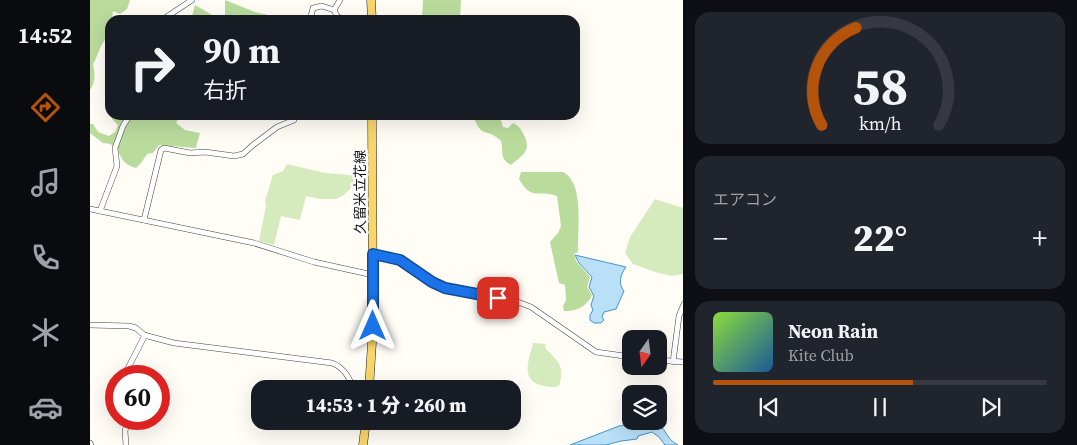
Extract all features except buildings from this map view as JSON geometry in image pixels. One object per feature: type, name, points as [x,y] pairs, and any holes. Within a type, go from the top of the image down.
[{"type":"main road","points":[[372,0],[372,15]]},
{"type":"main road","name":"久留米立花線","points":[[370,380],[373,326],[372,120]]},
{"type":"main road","points":[[363,445],[365,430]]},
{"type":"street","points":[[170,15],[192,0]]},
{"type":"street","points":[[334,10],[340,0]]},
{"type":"street","points":[[311,15],[313,8],[317,6],[334,10]]},
{"type":"street","points":[[334,10],[336,15]]},
{"type":"street","points":[[100,212],[117,166],[115,148],[127,120]]},
{"type":"street","points":[[144,220],[160,150],[164,148],[190,153],[205,152],[234,156],[243,154],[277,127],[294,120]]},
{"type":"street","points":[[90,209],[254,243],[314,262],[373,275]]},
{"type":"street","points":[[373,254],[400,260],[432,282],[445,288],[518,302],[531,307],[596,352],[622,356]]},
{"type":"street","points":[[674,362],[679,316],[683,304]]},
{"type":"street","points":[[90,324],[129,326],[136,328],[145,336],[174,343],[332,363],[338,365],[350,380]]},
{"type":"street","points":[[130,365],[145,336]]},
{"type":"street","points":[[668,361],[683,362]]},
{"type":"street","points":[[125,430],[126,445]]},
{"type":"green space","points":[[90,0],[130,0],[127,9],[120,14],[113,11],[113,15],[105,15],[105,40],[93,64],[94,78],[90,90]]},
{"type":"green space","points":[[225,0],[268,15],[225,15]]},
{"type":"green space","points":[[423,0],[461,0],[460,15],[422,15]]},
{"type":"green space","points":[[195,5],[212,15],[192,15]]},
{"type":"green space","points":[[113,120],[178,120],[176,123],[185,130],[200,133],[196,148],[159,145],[153,153],[147,154],[136,168],[124,162],[118,149],[110,144],[103,143],[90,133],[90,124],[93,124],[98,132],[109,136],[115,132],[118,125]]},
{"type":"green space","points":[[475,120],[501,120],[503,127],[508,128],[513,123],[517,125],[526,141],[525,153],[511,165],[503,157],[501,141],[492,134],[482,131]]},
{"type":"green space","points":[[287,164],[325,173],[363,176],[364,181],[336,199],[306,196],[300,220],[281,216],[274,245],[259,241],[266,206],[265,201],[273,175],[283,171]]},
{"type":"green space","points":[[521,172],[563,172],[570,178],[574,186],[577,196],[579,220],[578,252],[574,254],[576,261],[590,277],[587,287],[592,295],[584,305],[577,309],[564,311],[563,306],[566,300],[565,285],[559,283],[550,242],[561,226],[557,196],[532,193],[519,179]]},
{"type":"green space","points":[[655,199],[683,208],[683,274],[671,276],[655,272],[633,264],[625,253],[630,237]]},
{"type":"green space","points":[[533,343],[546,344],[545,348],[559,365],[561,379],[559,386],[544,386],[531,380],[528,375],[528,363]]},
{"type":"water","points":[[575,255],[626,267],[620,279],[624,291],[616,309],[604,312],[602,317],[604,320],[601,323],[594,323],[590,320],[594,296],[589,287],[592,277],[579,263]]},
{"type":"water","points":[[622,426],[622,430],[664,430],[672,441],[678,445],[665,445],[652,432],[638,436],[637,439],[606,445],[570,445]]},
{"type":"route","points":[[373,326],[373,254],[385,255],[400,260],[432,282],[445,288],[498,298]]}]
